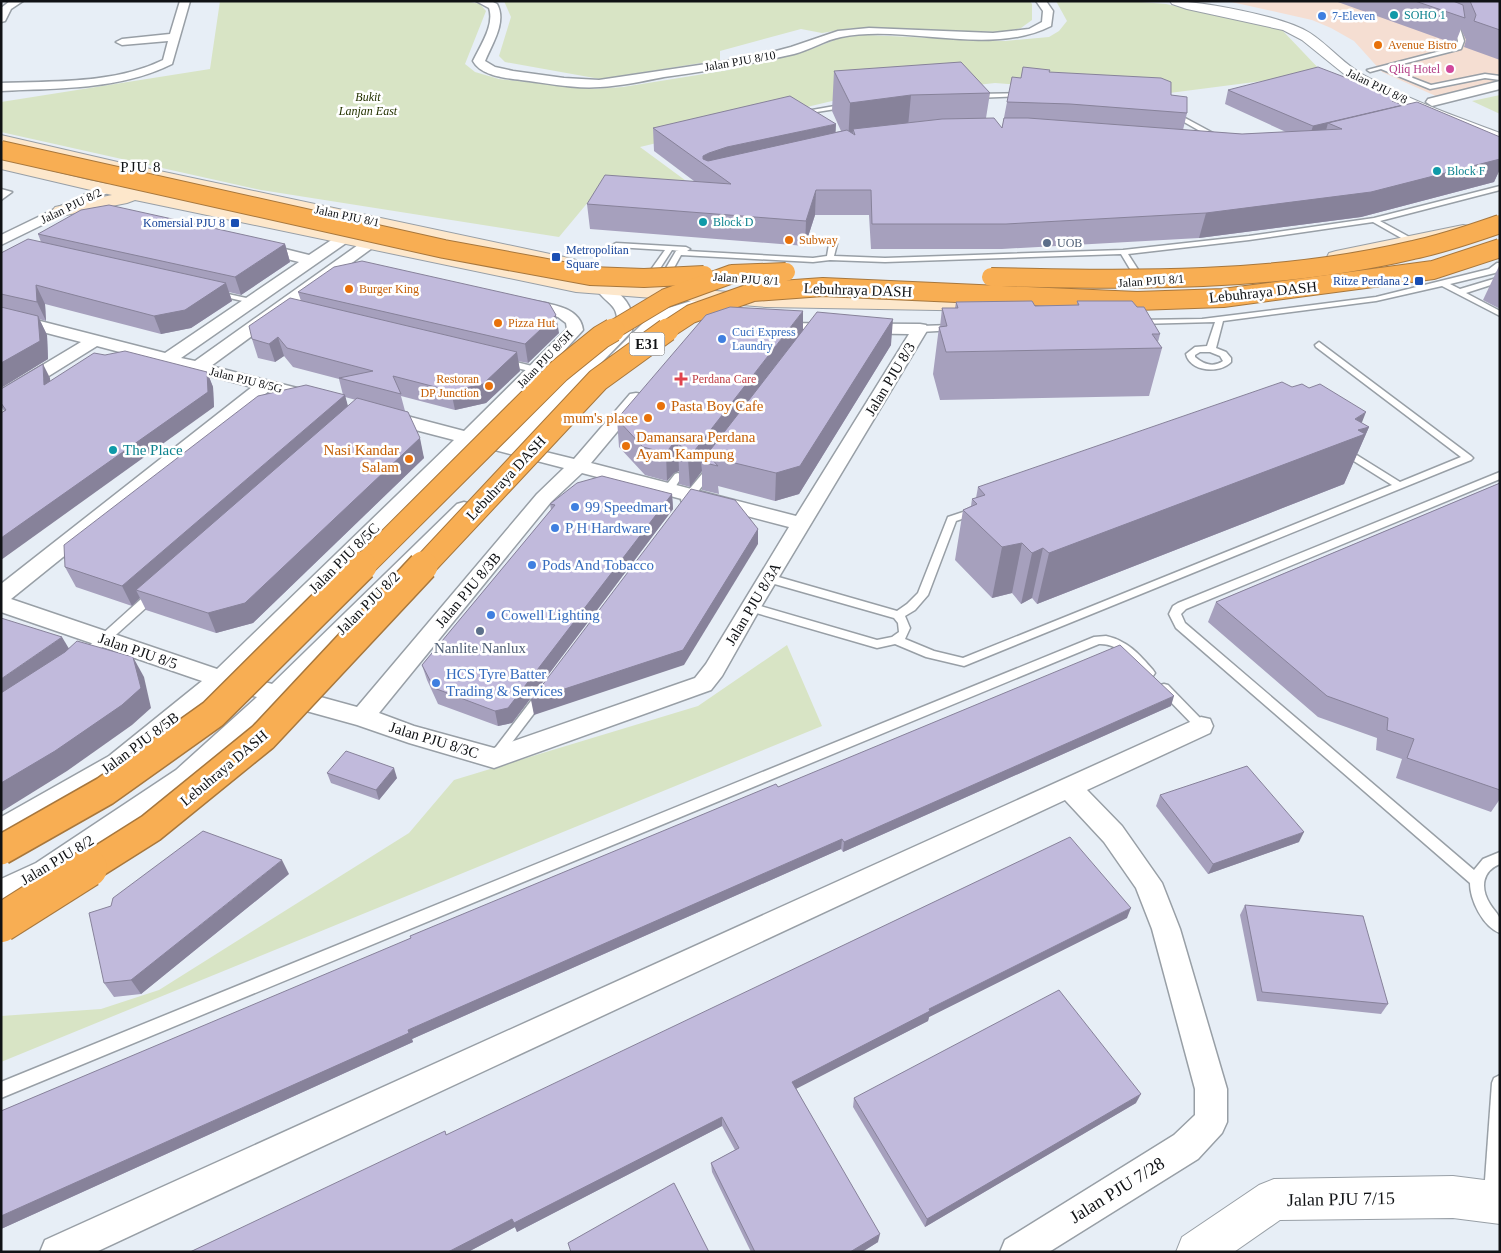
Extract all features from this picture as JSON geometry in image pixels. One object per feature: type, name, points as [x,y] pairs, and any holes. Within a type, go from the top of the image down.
[{"type":"highway","points":[[1,150],[444,249],[590,276],[644,278],[732,274]]},
{"type":"highway","name":"Lebuhraya DASH","points":[[1,850],[106,791],[213,714],[559,371],[601,337],[666,298],[732,274],[816,270],[1125,280],[1204,278],[1355,262],[1404,253],[1500,223]]},
{"type":"highway","name":"Lebuhraya DASH","points":[[1,924],[151,828],[263,737],[598,380],[691,314],[753,292],[823,287],[977,296],[1127,300],[1223,298],[1433,270],[1500,247]]},
{"type":"main road","name":"Jalan PJU 8/1","points":[[1,140],[122,168],[591,268],[818,284],[961,289],[1166,282],[1330,258],[1500,223]]},
{"type":"main road","name":"Jalan PJU 8/1","points":[[1,164],[64,179],[576,286],[717,298],[959,306],[1092,303],[1240,294],[1392,272],[1500,247]]},
{"type":"main road","points":[[64,179],[57,206],[118,199],[161,199]]},
{"type":"street","points":[[1,19],[7,7],[18,1]]},
{"type":"street","points":[[1,87],[101,80],[148,71],[168,62],[185,1]]},
{"type":"street","name":"Jalan PJU 8/10","points":[[481,1],[493,6],[496,14],[492,30],[482,50],[479,61],[482,65],[491,70],[513,75],[564,82],[599,84],[760,58],[796,50],[826,37],[855,32],[993,36],[1025,34],[1047,24],[1048,11],[1042,1]]},
{"type":"street","name":"Jalan PJU 8/8","points":[[1176,1],[1288,28],[1312,39],[1341,68],[1360,79],[1435,108],[1500,129]]},
{"type":"street","points":[[1204,1],[1299,21],[1324,32]]},
{"type":"street","points":[[122,42],[174,37]]},
{"type":"street","name":"Jalan PJU 8/8","points":[[1358,60],[1376,69],[1386,81],[1435,108],[1453,124],[1500,139]]},
{"type":"street","points":[[1435,108],[1500,85]]},
{"type":"street","name":"Jalan PJU 8/2","points":[[1,241],[89,184],[122,168]]},
{"type":"street","name":"Jalan PJU 8/2","points":[[2,226],[108,188],[142,171]]},
{"type":"street","points":[[77,222],[115,214]]},
{"type":"street","points":[[168,359],[344,238]]},
{"type":"street","points":[[198,367],[283,310],[370,243]]},
{"type":"street","points":[[245,244],[312,260]]},
{"type":"street","points":[[341,265],[360,269]]},
{"type":"street","name":"Jalan PJU 8/2","points":[[1,892],[46,871],[186,777],[276,694],[514,450],[624,330],[626,313],[619,302],[604,289]]},
{"type":"street","name":"Jalan PJU 8/2","points":[[514,450],[655,321],[668,313],[684,307],[717,298]]},
{"type":"street","name":"Jalan PJU 8/5H","points":[[466,437],[537,370],[575,330],[574,322],[564,313],[505,300]]},
{"type":"street","name":"Jalan PJU 8/5G","points":[[4,319],[96,340],[334,403]]},
{"type":"street","name":"Jalan PJU 8/3","points":[[759,327],[813,332],[920,329]]},
{"type":"street","name":"Jalan PJU 8/3","points":[[802,524],[920,329]]},
{"type":"street","points":[[1,398],[96,340]]},
{"type":"street","points":[[578,466],[649,383]]},
{"type":"street","points":[[1,596],[266,385]]},
{"type":"street","points":[[372,413],[578,466],[673,482],[690,495],[802,524]]},
{"type":"street","name":"Jalan PJU 8/5C","points":[[221,679],[466,437]]},
{"type":"street","name":"Jalan PJU 8/3B","points":[[362,717],[544,498],[578,466]]},
{"type":"street","name":"Jalan PJU 8/3A","points":[[703,684],[714,670],[750,607],[802,524]]},
{"type":"street","name":"Jalan PJU 8/5","points":[[1,604],[221,679],[276,694]]},
{"type":"street","name":"Jalan PJU 8/5B","points":[[1,830],[118,763],[221,679]]},
{"type":"street","name":"Jalan PJU 8/3C","points":[[276,694],[362,717],[409,734],[494,758],[703,684]]},
{"type":"street","points":[[57,1252],[1201,726]]},
{"type":"street","name":"Jalan PJU 7/28","points":[[1017,1252],[1186,1147],[1212,1122],[1211,1089],[1166,929],[1148,883],[1113,834],[1069,787]]},
{"type":"street","name":"Jalan PJU 7/15","points":[[1196,1252],[1274,1200],[1453,1197],[1496,1202]]},
{"type":"lane","points":[[1376,69],[1459,48],[1461,42],[1457,28],[1444,22]]},
{"type":"lane","points":[[1376,69],[1430,87],[1485,76],[1500,78]]},
{"type":"lane","points":[[967,96],[1033,94]]},
{"type":"lane","points":[[791,114],[852,105]]},
{"type":"lane","points":[[1422,118],[1435,108]]},
{"type":"lane","points":[[1164,109],[1211,134],[1203,152]]},
{"type":"lane","points":[[616,245],[885,260],[1123,252],[1249,238],[1374,220],[1500,188]]},
{"type":"lane","points":[[1,191],[8,192],[1,198]]},
{"type":"lane","points":[[1374,220],[1410,241]]},
{"type":"lane","points":[[830,258],[833,244]]},
{"type":"lane","points":[[661,272],[670,248]]},
{"type":"lane","points":[[1123,252],[1143,283]]},
{"type":"lane","points":[[661,272],[678,253],[813,260],[830,258]]},
{"type":"lane","points":[[1124,323],[1220,318],[1376,299],[1492,271],[1500,265]]},
{"type":"lane","points":[[1460,279],[1477,287]]},
{"type":"lane","points":[[1460,292],[1500,279]]},
{"type":"lane","points":[[1443,283],[1500,314]]},
{"type":"lane","points":[[204,290],[251,301]]},
{"type":"lane","points":[[1211,349],[1220,318]]},
{"type":"lane","points":[[920,329],[959,328]]},
{"type":"lane","points":[[750,607],[877,644],[898,640],[926,654],[945,660],[964,662],[1468,458],[1319,345]]},
{"type":"lane","points":[[499,360],[537,370]]},
{"type":"lane","points":[[1336,446],[1400,486]]},
{"type":"lane","points":[[677,512],[717,460]]},
{"type":"lane","points":[[1476,880],[1180,624],[1175,614],[1177,609],[1182,606],[1500,475]]},
{"type":"lane","points":[[898,615],[911,607],[924,595],[952,519],[980,509]]},
{"type":"lane","points":[[768,578],[898,615],[904,621],[905,629],[898,640]]},
{"type":"lane","points":[[77,662],[163,587]]},
{"type":"lane","points":[[1,1090],[1098,640],[1115,640],[1122,645],[1201,726]]},
{"type":"lane","points":[[494,758],[549,686]]},
{"type":"lane","points":[[1500,858],[1482,868],[1476,880],[1477,893],[1483,908],[1500,927]]},
{"type":"lane","points":[[1496,1202],[1500,1083]]},
{"type":"shaded area","points":[[1227,1],[1457,1],[1500,16],[1500,82],[1438,97],[1382,72],[1354,41],[1331,28],[1312,20]]},
{"type":"green space","name":"Bukit Lanjan East","points":[[220,1],[466,1],[480,4],[486,11],[465,64],[475,72],[499,79],[594,89],[623,87],[729,70],[809,50],[840,38],[864,35],[1005,41],[1049,37],[1059,31],[1067,21],[1056,1],[1129,1],[1166,4],[1282,30],[1323,73],[1154,95],[995,83],[832,101],[640,147],[712,200],[594,195],[559,237],[261,190],[1,132],[1,102],[210,69]]},
{"type":"green space","points":[[504,1],[1030,1],[1032,4],[1032,20],[1021,28],[1004,32],[852,28],[822,33],[801,29],[720,51],[720,60],[600,79],[505,62],[499,56],[511,17]]},
{"type":"green space","points":[[1500,95],[1500,114],[1472,101]]},
{"type":"green space","points":[[787,645],[822,726],[1,1062],[1,1016],[101,1009],[159,990],[409,833],[454,780],[698,706]]},
{"type":"building","points":[[1415,1],[1453,1],[1463,5],[1465,18]]},
{"type":"building","points":[[1470,1],[1500,1],[1500,30],[1474,21],[1476,15]]},
{"type":"building","points":[[961,62],[990,93],[911,95],[850,103],[834,71]]},
{"type":"building","points":[[1023,67],[1050,70],[1049,72],[1161,78],[1171,82],[1171,95],[1187,97],[1187,113],[1070,104],[1007,102],[1012,77],[1021,78]]},
{"type":"building","points":[[1318,67],[1399,98],[1392,101],[1403,105],[1313,126],[1228,90]]},
{"type":"building","points":[[790,96],[836,124],[727,147],[703,156],[703,159],[708,161],[847,130],[855,135],[853,129],[942,119],[994,118],[1002,128],[1004,118],[1028,118],[1242,134],[1342,129],[1328,123],[1417,102],[1500,137],[1500,159],[1371,192],[1206,213],[1006,224],[872,224],[871,190],[816,190],[806,221],[587,204],[605,175],[731,184],[653,128]]},
{"type":"building","points":[[109,205],[285,244],[235,277],[38,234],[81,210]]},
{"type":"building","points":[[28,239],[226,283],[185,310],[154,316],[36,285],[37,302],[1,294],[1,253]]},
{"type":"building","points":[[362,261],[549,303],[556,315],[525,344],[298,292],[334,267]]},
{"type":"building","points":[[290,298],[517,352],[483,384],[451,391],[393,376],[401,394],[339,378],[373,371],[287,348],[278,337],[269,344],[252,339],[249,326]]},
{"type":"building","points":[[1032,301],[1035,306],[1079,305],[1077,301],[1132,301],[1137,307],[1144,307],[1160,334],[1152,334],[1162,348],[946,352],[939,327],[947,326],[942,308],[958,308],[956,302]]},
{"type":"building","points":[[1,307],[38,316],[40,341],[1,363]]},
{"type":"building","points":[[730,307],[803,311],[688,459],[678,456],[684,448],[678,444],[672,445],[666,453],[643,447],[617,419],[706,315]]},
{"type":"building","points":[[817,312],[893,319],[800,466],[776,473],[710,457],[718,466],[701,462]]},
{"type":"building","points":[[125,351],[207,372],[208,392],[1,538],[1,413],[6,410],[1,403],[1,389],[43,364],[44,385],[94,353],[105,355]]},
{"type":"building","points":[[1282,382],[1292,387],[1302,384],[1309,388],[1320,384],[1366,412],[1355,419],[1369,427],[1358,430],[1365,434],[1049,553],[1043,548],[1032,553],[1022,543],[1002,547],[963,510],[977,504],[972,499],[985,495],[978,487]]},
{"type":"building","points":[[306,385],[345,395],[122,586],[65,567],[64,545],[258,396]]},
{"type":"building","points":[[357,398],[408,412],[420,438],[245,603],[208,613],[136,590]]},
{"type":"building","points":[[602,476],[672,494],[508,708],[495,711],[434,688],[422,665],[555,505],[550,504],[577,483]]},
{"type":"building","points":[[1500,483],[1500,790],[1407,758],[1414,739],[1387,730],[1388,718],[1327,696],[1216,602]]},
{"type":"building","points":[[691,489],[735,500],[758,529],[683,650],[531,700]]},
{"type":"building","points":[[1,618],[62,637],[1,679]]},
{"type":"building","points":[[77,641],[133,657],[141,688],[122,705],[55,751],[1,783],[1,693],[65,652]]},
{"type":"building","points":[[1120,645],[1174,696],[844,842],[842,839],[408,1030],[409,1033],[1,1216],[1,1111],[411,938],[410,936],[776,784],[778,787]]},
{"type":"building","points":[[346,751],[394,768],[376,790],[327,773]]},
{"type":"building","points":[[1247,766],[1304,832],[1213,864],[1160,795]]},
{"type":"building","points":[[203,831],[282,860],[131,980],[104,983],[89,913],[111,906],[113,898]]},
{"type":"building","points":[[1070,837],[1131,908],[929,1009],[930,1011],[792,1082],[880,1234],[850,1252],[755,1252],[711,1163],[739,1148],[722,1117],[514,1223],[512,1219],[448,1252],[190,1252],[445,1131],[446,1135]]},
{"type":"building","points":[[1245,905],[1363,916],[1388,1004],[1262,992]]},
{"type":"building","points":[[1059,990],[1141,1094],[927,1219],[854,1098]]},
{"type":"building","points":[[674,1183],[709,1252],[571,1252],[568,1243]]},
{"type":"place","name":"SOHO 1","points":[[1394,15]]},
{"type":"place","name":"7-Eleven","points":[[1322,16]]},
{"type":"place","name":"Avenue Bistro","points":[[1378,45]]},
{"type":"place","name":"Qliq Hotel","points":[[1450,69]]},
{"type":"place","name":"Block F","points":[[1437,171]]},
{"type":"place","name":"Block D","points":[[703,222]]},
{"type":"place","name":"Komersial PJU 8","points":[[235,223]]},
{"type":"place","name":"Subway","points":[[789,240]]},
{"type":"place","name":"UOB","points":[[1047,243]]},
{"type":"place","name":"Metropolitan Square","points":[[556,257]]},
{"type":"place","name":"Ritze Perdana 2","points":[[1419,281]]},
{"type":"place","name":"Burger King","points":[[349,289]]},
{"type":"place","name":"Pizza Hut","points":[[498,323]]},
{"type":"place","name":"Cuci Express Laundry","points":[[722,339]]},
{"type":"place","name":"Perdana Care","points":[[681,379]]},
{"type":"place","name":"Restoran DP Junction","points":[[489,386]]},
{"type":"place","name":"Pasta Boy Cafe","points":[[661,406]]},
{"type":"place","name":"mum's place","points":[[648,418]]},
{"type":"place","name":"Damansara Perdana Ayam Kampung","points":[[626,446]]},
{"type":"place","name":"The Place","points":[[113,450]]},
{"type":"place","name":"Nasi Kandar Salam","points":[[409,459]]},
{"type":"place","name":"99 Speedmart","points":[[575,507]]},
{"type":"place","name":"P H Hardware","points":[[555,528]]},
{"type":"place","name":"Pods And Tobacco","points":[[532,565]]},
{"type":"place","name":"Cowell Lighting","points":[[491,615]]},
{"type":"place","name":"Nanlite Nanlux","points":[[480,631]]},
{"type":"place","name":"HCS Tyre Batter Trading & Services","points":[[436,683]]},
{"type":"district","name":"PJU 8","points":[[141,167]]}]
